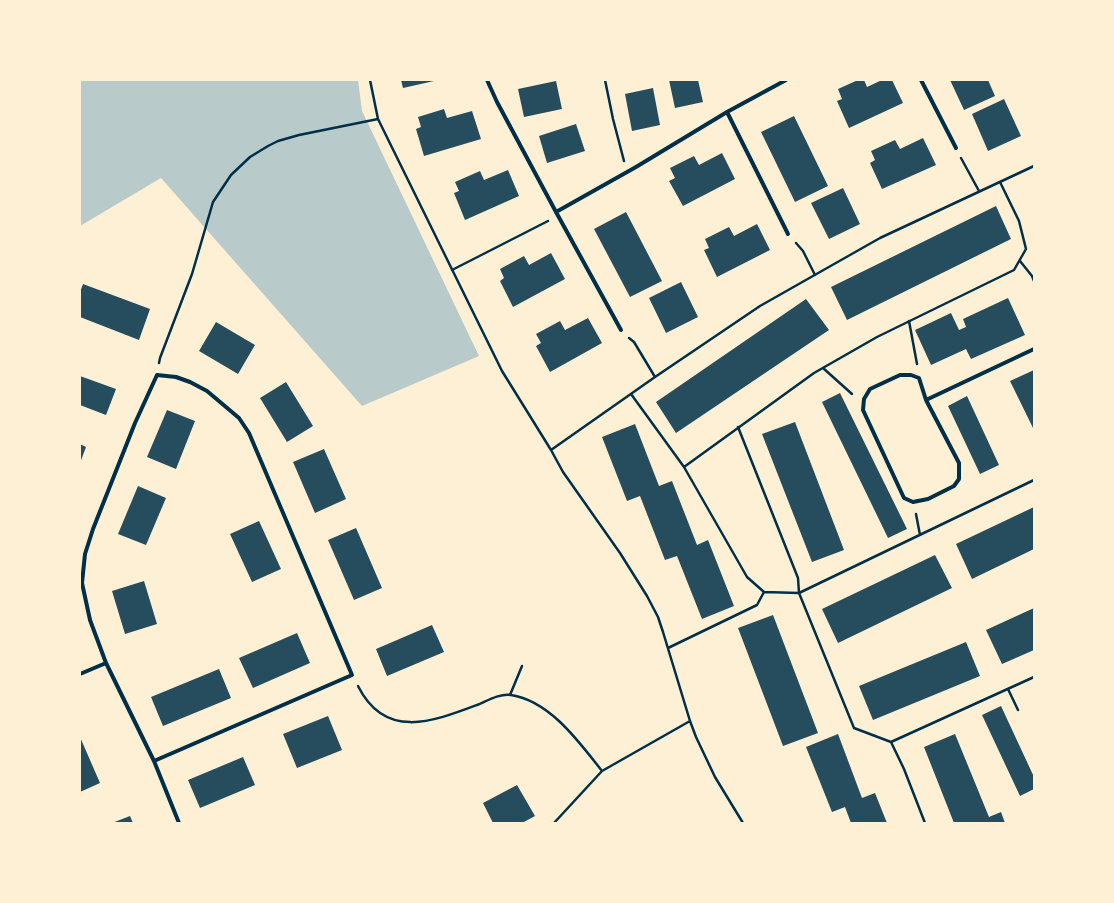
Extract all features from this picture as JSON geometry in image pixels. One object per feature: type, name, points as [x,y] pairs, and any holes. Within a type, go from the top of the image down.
[{"type":"street","points":[[487,80],[497,102],[621,330]]},
{"type":"street","points":[[556,212],[727,112],[786,80]]},
{"type":"street","points":[[921,80],[956,148]]},
{"type":"street","points":[[727,112],[788,234]]},
{"type":"street","points":[[926,400],[1034,349]]},
{"type":"street","points":[[154,761],[352,675],[249,433],[239,418],[207,391],[190,382],[176,377],[157,375],[135,423],[93,529],[85,554],[82,583],[90,620],[106,663],[154,761],[179,823]]},
{"type":"street","points":[[900,375],[911,375],[919,378],[926,400],[959,463],[959,479],[954,486],[928,499],[913,502],[904,498],[863,410],[863,404],[864,399],[870,389],[900,375]]},
{"type":"street","points":[[80,674],[106,663]]},
{"type":"path","points":[[370,80],[378,119],[502,371],[563,472],[620,553],[647,596],[658,617],[696,738],[715,777],[743,823]]},
{"type":"path","points":[[605,80],[626,172]]},
{"type":"path","points":[[157,375],[160,358],[192,274],[213,202],[231,175],[250,157],[278,141],[299,135],[378,119]]},
{"type":"path","points":[[956,148],[979,191]]},
{"type":"path","points":[[551,450],[760,306],[880,238],[1034,166]]},
{"type":"path","points":[[684,467],[814,373],[877,337],[1014,270],[1026,249],[1019,221],[1000,182]]},
{"type":"path","points":[[452,270],[547,222],[556,212]]},
{"type":"path","points":[[788,234],[803,251],[815,275]]},
{"type":"path","points":[[1020,261],[1032,276],[1034,281]]},
{"type":"path","points":[[909,321],[919,378]]},
{"type":"path","points":[[621,330],[634,342],[655,377]]},
{"type":"path","points":[[823,368],[863,404]]},
{"type":"path","points":[[631,394],[684,467],[747,577],[764,592],[799,593],[1034,480]]},
{"type":"path","points":[[738,428],[798,578],[799,593],[854,728],[891,742],[904,769],[925,823]]},
{"type":"path","points":[[913,502],[920,535]]},
{"type":"path","points":[[668,648],[757,605],[764,592]]},
{"type":"path","points":[[510,695],[522,666]]},
{"type":"path","points":[[352,675],[362,696],[373,707],[395,720],[411,723],[432,720],[494,698],[510,695],[529,700],[562,723],[602,771]]},
{"type":"path","points":[[891,742],[1034,677]]},
{"type":"path","points":[[1008,689],[1018,710]]},
{"type":"path","points":[[554,823],[602,771],[690,721]]},
{"type":"shaded area","points":[[80,80],[358,80],[362,111],[479,356],[362,406],[161,178],[80,226]]},
{"type":"building","points":[[401,80],[434,80],[434,81],[403,88]]},
{"type":"building","points":[[669,80],[698,80],[703,102],[675,108]]},
{"type":"building","points":[[858,80],[864,80],[867,87],[882,80],[892,80],[903,103],[849,128],[837,101],[842,99],[838,89]]},
{"type":"building","points":[[950,80],[988,80],[995,96],[964,110]]},
{"type":"building","points":[[556,81],[562,109],[524,117],[518,89]]},
{"type":"building","points":[[653,88],[660,125],[632,131],[625,94]]},
{"type":"building","points":[[1004,99],[1021,136],[988,151],[972,114]]},
{"type":"building","points":[[444,109],[447,118],[472,111],[481,139],[424,156],[416,129],[421,127],[418,117]]},
{"type":"building","points":[[794,116],[828,186],[795,202],[761,132]]},
{"type":"building","points":[[576,124],[585,151],[547,163],[539,136]]},
{"type":"building","points":[[923,138],[936,165],[882,189],[870,163],[875,160],[871,151],[895,140],[900,149]]},
{"type":"building","points":[[722,153],[735,179],[683,206],[669,181],[675,178],[670,168],[694,156],[699,165]]},
{"type":"building","points":[[508,170],[519,196],[465,220],[454,193],[459,191],[455,182],[480,171],[484,180]]},
{"type":"building","points":[[843,188],[860,224],[829,239],[811,203]]},
{"type":"building","points":[[996,206],[1011,239],[847,320],[831,287]]},
{"type":"building","points":[[626,212],[662,281],[630,297],[594,229]]},
{"type":"building","points":[[757,224],[770,250],[717,277],[704,250],[709,248],[705,239],[729,227],[734,236]]},
{"type":"building","points":[[551,253],[565,279],[513,307],[500,281],[504,278],[500,269],[524,256],[529,265]]},
{"type":"building","points":[[681,282],[698,317],[666,333],[649,298]]},
{"type":"building","points":[[83,284],[150,309],[139,340],[80,317],[80,292]]},
{"type":"building","points":[[1008,298],[1025,335],[971,359],[966,349],[931,365],[915,330],[951,313],[959,330],[966,327],[963,319]]},
{"type":"building","points":[[806,299],[829,330],[676,433],[656,402]]},
{"type":"building","points":[[588,318],[602,343],[550,372],[536,346],[541,343],[536,334],[560,321],[565,330]]},
{"type":"building","points":[[216,322],[255,345],[238,374],[199,351]]},
{"type":"building","points":[[1034,370],[1034,430],[1010,381]]},
{"type":"building","points":[[80,376],[116,389],[106,415],[80,405]]},
{"type":"building","points":[[286,382],[313,426],[287,442],[260,398]]},
{"type":"building","points":[[840,393],[907,529],[888,538],[822,402]]},
{"type":"building","points":[[967,396],[999,465],[980,474],[948,406]]},
{"type":"building","points":[[167,410],[195,421],[176,469],[147,457]]},
{"type":"building","points":[[795,422],[844,550],[812,562],[762,434]]},
{"type":"building","points":[[635,424],[659,486],[672,481],[697,545],[708,540],[734,606],[702,619],[677,556],[665,560],[640,496],[627,501],[602,437]]},
{"type":"building","points":[[80,444],[86,447],[80,463]]},
{"type":"building","points":[[324,449],[346,499],[315,513],[293,462]]},
{"type":"building","points":[[138,486],[166,498],[146,545],[118,534]]},
{"type":"building","points":[[1034,507],[1034,549],[972,579],[956,544]]},
{"type":"building","points":[[259,521],[281,569],[252,582],[230,534]]},
{"type":"building","points":[[356,528],[382,588],[354,600],[328,540]]},
{"type":"building","points":[[935,555],[952,588],[838,643],[822,609]]},
{"type":"building","points":[[144,581],[157,624],[125,634],[112,591]]},
{"type":"building","points":[[1034,608],[1034,650],[1002,664],[986,630]]},
{"type":"building","points":[[773,615],[818,733],[783,746],[738,628]]},
{"type":"building","points":[[432,625],[444,652],[387,676],[376,649]]},
{"type":"building","points":[[297,633],[310,663],[253,688],[239,658]]},
{"type":"building","points":[[966,642],[980,676],[873,720],[859,686]]},
{"type":"building","points":[[219,669],[231,698],[163,726],[151,697]]},
{"type":"building","points":[[1001,706],[1034,777],[1034,789],[1020,796],[982,715]]},
{"type":"building","points":[[328,716],[342,750],[297,768],[283,734]]},
{"type":"building","points":[[838,734],[862,798],[875,793],[887,823],[851,823],[845,807],[832,812],[806,747]]},
{"type":"building","points":[[955,734],[989,817],[1001,812],[1005,823],[954,823],[924,747]]},
{"type":"building","points":[[80,737],[100,783],[80,792]]},
{"type":"building","points":[[243,757],[255,785],[200,808],[188,780]]},
{"type":"building","points":[[517,785],[535,816],[522,823],[493,823],[483,803]]},
{"type":"building","points":[[130,816],[133,823],[112,823]]}]
